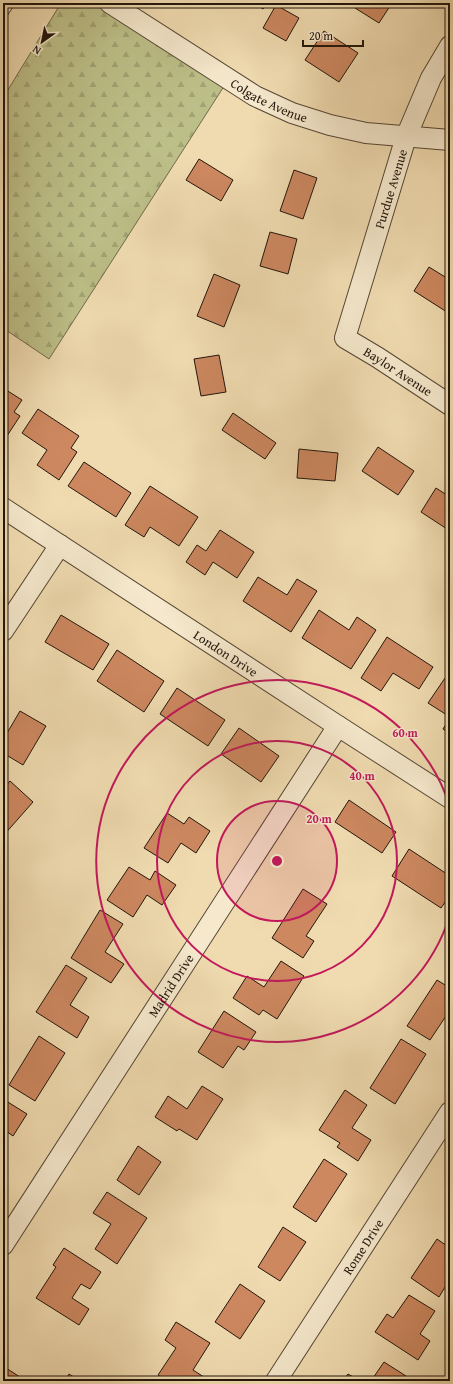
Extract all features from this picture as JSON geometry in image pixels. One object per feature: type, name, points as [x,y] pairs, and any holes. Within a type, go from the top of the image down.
[{"type":"street","name":"Colgate Avenue","points":[[110,3],[228,80],[263,100],[292,113],[330,126],[366,133],[450,140]]},
{"type":"street","name":"Purdue Avenue","points":[[345,338],[406,137],[430,78],[450,46]]},
{"type":"street","name":"Baylor Avenue","points":[[345,338],[450,405]]},
{"type":"street","name":"London Drive","points":[[3,508],[450,798]]},
{"type":"street","points":[[3,631],[60,545]]},
{"type":"street","name":"Madrid Drive","points":[[3,1245],[338,726]]},
{"type":"street","name":"Rome Drive","points":[[276,1381],[450,1112]]},
{"type":"lane","points":[[3,12],[9,3]]},
{"type":"green space","points":[[61,3],[110,3],[228,80],[49,359],[3,328],[3,98]]},
{"type":"building","points":[[255,3],[267,3],[263,9]]},
{"type":"building","points":[[358,3],[392,3],[379,23],[355,8]]},
{"type":"building","points":[[276,5],[299,18],[286,41],[263,28]]},
{"type":"building","points":[[324,31],[358,53],[339,82],[305,60]]},
{"type":"building","points":[[199,159],[233,180],[221,201],[186,180]]},
{"type":"building","points":[[294,170],[317,178],[303,219],[280,211]]},
{"type":"building","points":[[270,232],[297,239],[288,274],[260,266]]},
{"type":"building","points":[[429,267],[450,280],[450,314],[414,291]]},
{"type":"building","points":[[214,274],[240,285],[224,327],[197,316]]},
{"type":"building","points":[[219,355],[226,392],[201,396],[194,359]]},
{"type":"building","points":[[3,388],[22,400],[14,412],[20,416],[3,442]]},
{"type":"building","points":[[38,409],[79,436],[71,448],[77,452],[59,480],[37,465],[47,450],[22,433]]},
{"type":"building","points":[[233,413],[276,443],[265,459],[222,430]]},
{"type":"building","points":[[378,447],[414,471],[398,495],[362,471]]},
{"type":"building","points":[[299,449],[338,453],[335,481],[297,478]]},
{"type":"building","points":[[84,462],[131,493],[116,517],[68,486]]},
{"type":"building","points":[[150,486],[198,517],[179,546],[150,527],[144,537],[125,525]]},
{"type":"building","points":[[436,488],[450,497],[450,531],[421,512]]},
{"type":"building","points":[[220,530],[254,552],[237,578],[213,562],[205,575],[186,562],[197,545],[206,551]]},
{"type":"building","points":[[258,577],[287,595],[297,579],[317,591],[291,632],[243,601]]},
{"type":"building","points":[[319,610],[349,630],[357,617],[376,630],[351,669],[302,638]]},
{"type":"building","points":[[61,615],[109,644],[93,670],[45,642]]},
{"type":"building","points":[[387,637],[433,667],[419,689],[393,673],[381,691],[361,678]]},
{"type":"building","points":[[117,650],[164,681],[144,712],[97,681]]},
{"type":"building","points":[[445,678],[450,682],[450,717],[428,703]]},
{"type":"building","points":[[177,688],[225,720],[208,746],[160,714]]},
{"type":"building","points":[[20,711],[46,726],[23,765],[3,753],[3,740]]},
{"type":"building","points":[[450,718],[450,734],[443,729]]},
{"type":"building","points":[[239,728],[279,756],[261,782],[221,754]]},
{"type":"building","points":[[10,781],[33,802],[3,836],[3,789]]},
{"type":"building","points":[[349,800],[396,832],[382,853],[335,822]]},
{"type":"building","points":[[167,813],[184,824],[189,817],[210,831],[196,853],[181,843],[168,863],[144,848]]},
{"type":"building","points":[[409,849],[450,876],[450,895],[441,908],[392,876]]},
{"type":"building","points":[[129,867],[150,880],[155,871],[176,885],[162,905],[147,895],[133,917],[107,900]]},
{"type":"building","points":[[303,889],[327,904],[306,936],[314,941],[303,958],[272,938]]},
{"type":"building","points":[[100,910],[123,924],[105,952],[124,964],[111,983],[71,958]]},
{"type":"building","points":[[281,961],[304,976],[277,1019],[263,1010],[259,1015],[233,998],[247,976],[264,987]]},
{"type":"building","points":[[66,965],[87,978],[70,1005],[89,1017],[77,1038],[36,1012]]},
{"type":"building","points":[[437,980],[450,988],[450,1010],[430,1040],[407,1026]]},
{"type":"building","points":[[224,1011],[256,1032],[244,1050],[238,1046],[223,1068],[198,1052]]},
{"type":"building","points":[[39,1036],[65,1053],[35,1101],[9,1085]]},
{"type":"building","points":[[401,1039],[426,1054],[395,1104],[370,1088]]},
{"type":"building","points":[[202,1086],[223,1099],[197,1140],[179,1129],[177,1131],[155,1117],[168,1096],[187,1109]]},
{"type":"building","points":[[345,1090],[367,1105],[352,1128],[371,1140],[358,1161],[337,1147],[340,1143],[319,1130]]},
{"type":"building","points":[[3,1099],[27,1114],[13,1136],[3,1129]]},
{"type":"building","points":[[138,1146],[161,1162],[139,1195],[117,1180]]},
{"type":"building","points":[[324,1159],[347,1174],[316,1222],[293,1207]]},
{"type":"building","points":[[107,1192],[147,1218],[117,1264],[95,1249],[111,1224],[93,1213]]},
{"type":"building","points":[[283,1227],[306,1242],[280,1281],[258,1267]]},
{"type":"building","points":[[437,1239],[450,1248],[450,1279],[439,1297],[411,1278]]},
{"type":"building","points":[[64,1248],[101,1272],[90,1289],[81,1284],[72,1298],[89,1309],[79,1325],[36,1298],[56,1267],[53,1265]]},
{"type":"building","points":[[240,1284],[265,1301],[240,1339],[215,1322]]},
{"type":"building","points":[[409,1295],[435,1311],[420,1334],[430,1341],[418,1360],[375,1332],[387,1314],[393,1318]]},
{"type":"building","points":[[176,1322],[210,1343],[193,1370],[210,1381],[167,1381],[158,1375],[176,1348],[165,1340]]},
{"type":"building","points":[[384,1362],[406,1376],[403,1381],[371,1381]]},
{"type":"building","points":[[3,1366],[26,1381],[3,1381]]},
{"type":"building","points":[[69,1374],[80,1381],[65,1381]]},
{"type":"building","points":[[348,1374],[360,1381],[343,1381]]}]
